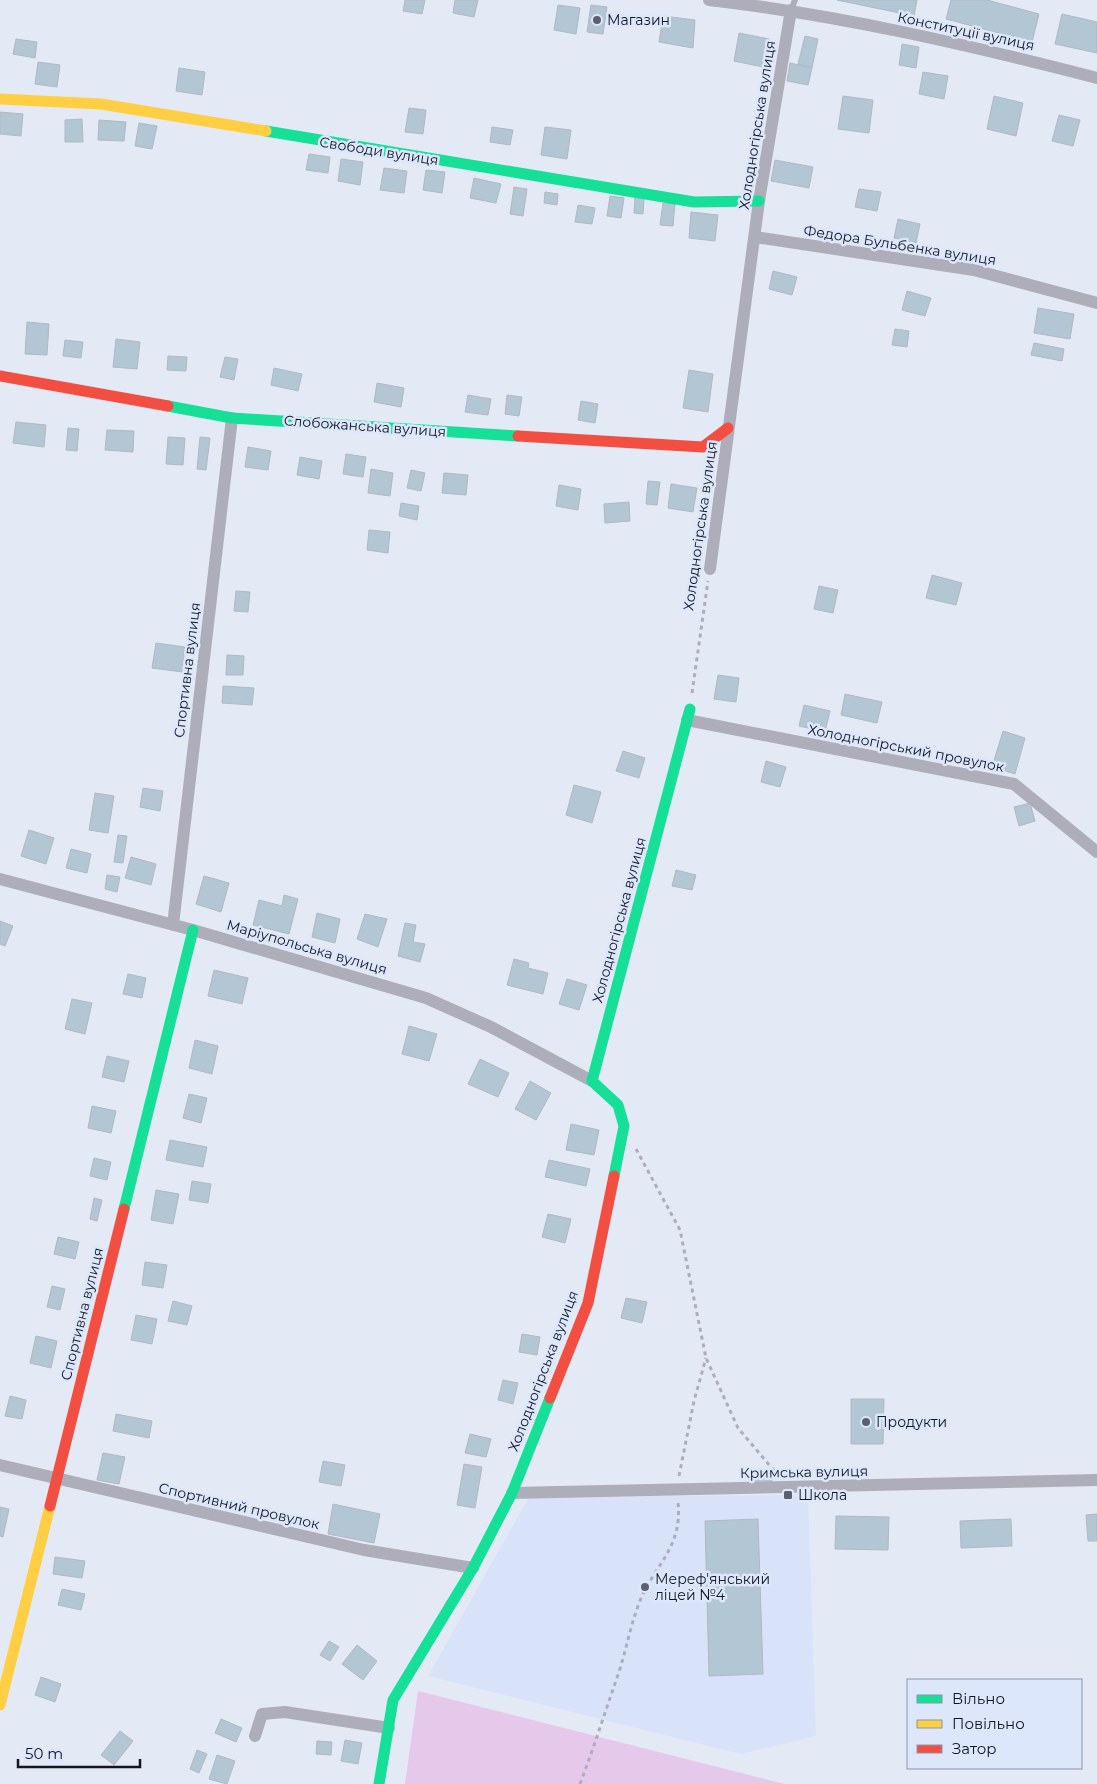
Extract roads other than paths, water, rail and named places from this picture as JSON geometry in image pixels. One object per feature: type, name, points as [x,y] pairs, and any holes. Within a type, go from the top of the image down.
[{"type":"street","name":"Конституції вулиця","points":[[709,0],[793,5],[1006,54],[1097,78]]},
{"type":"street","name":"Холодногірська вулиця","points":[[710,569],[728,428],[756,238],[759,201],[793,5]]},
{"type":"street","name":"Свободи вулиця","points":[[0,98],[101,104],[694,202],[759,201]]},
{"type":"street","name":"Федора Бульбенка вулиця","points":[[756,238],[974,270],[1097,304]]},
{"type":"street","name":"Слобожанська вулиця","points":[[0,376],[232,418],[703,447],[728,428]]},
{"type":"street","name":"Спортивна вулиця","points":[[173,924],[232,418]]},
{"type":"street","name":"Холодногірська вулиця","points":[[379,1784],[393,1700],[473,1568],[512,1493],[588,1303],[624,1126],[618,1105],[592,1082],[688,714]]},
{"type":"street","name":"Холодногірський провулок","points":[[688,714],[1014,784],[1097,852]]},
{"type":"street","name":"Маріупольська вулиця","points":[[0,878],[173,924],[426,998],[491,1027],[592,1082]]},
{"type":"street","name":"Спортивна вулиця","points":[[0,1705],[193,930]]},
{"type":"street","name":"Спортивний провулок","points":[[0,1465],[364,1550],[473,1568]]},
{"type":"street","name":"Кримська вулиця","points":[[512,1493],[1097,1480]]},
{"type":"street","points":[[255,1736],[262,1714],[285,1712],[388,1728]]},
{"type":"place","name":"Магазин","points":[[597,20]]},
{"type":"place","name":"Продукти","points":[[866,1422]]},
{"type":"place","name":"Школа","points":[[788,1495]]},
{"type":"place","name":"Мереф'янський ліцей №4","points":[[645,1587]]}]
